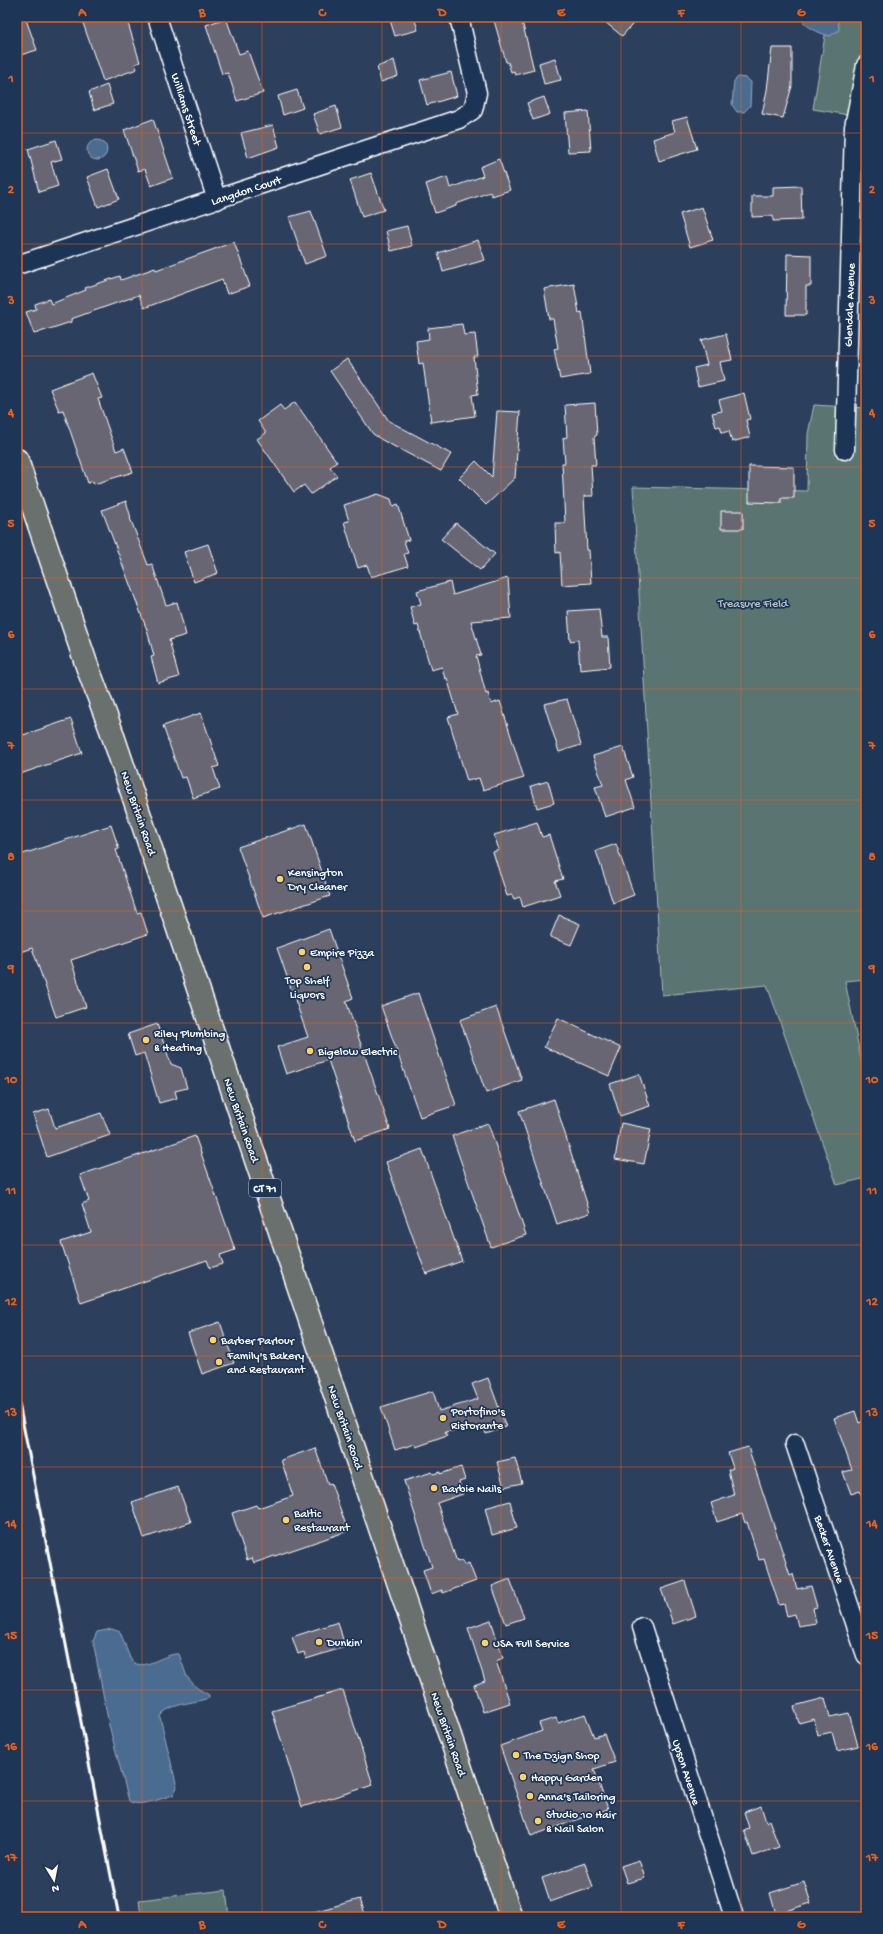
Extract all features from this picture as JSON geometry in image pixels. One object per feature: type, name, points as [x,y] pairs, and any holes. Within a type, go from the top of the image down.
[{"type":"main road","name":"New Britain Road","points":[[17,460],[87,666],[110,728],[511,1917]]},
{"type":"street","name":"Williams Street","points":[[157,17],[217,200]]},
{"type":"street","name":"Langdon Court","points":[[17,265],[459,119],[473,110],[477,93],[460,17]]},
{"type":"street","name":"Glendale Avenue","points":[[845,450],[854,128],[866,65]]},
{"type":"street","name":"Becker Avenue","points":[[795,1444],[866,1655]]},
{"type":"street","name":"Upson Avenue","points":[[642,1627],[734,1917]]},
{"type":"green space","points":[[828,17],[866,17],[866,118],[813,109]]},
{"type":"green space","name":"Treasure Field","points":[[814,405],[866,408],[866,979],[845,981],[866,1083],[866,1178],[837,1185],[767,985],[662,995],[633,487],[807,491],[808,434]]},
{"type":"green space","points":[[226,1890],[229,1917],[141,1917],[139,1900]]},
{"type":"water","points":[[799,17],[838,17],[839,30],[830,36],[826,35],[809,27]]},
{"type":"water","points":[[738,77],[746,78],[751,82],[750,106],[744,112],[737,112],[732,105],[734,81]]},
{"type":"water","points":[[97,140],[104,143],[107,150],[104,157],[97,160],[90,157],[87,150],[90,143]]},
{"type":"water","points":[[112,1629],[120,1632],[132,1661],[137,1664],[148,1664],[174,1654],[179,1654],[187,1677],[197,1688],[209,1695],[209,1698],[182,1704],[168,1709],[160,1717],[177,1787],[173,1795],[151,1802],[133,1803],[129,1801],[109,1725],[93,1641],[97,1632]]},
{"type":"building","points":[[17,17],[25,17],[37,50],[17,56]]},
{"type":"building","points":[[91,17],[126,17],[140,62],[135,64],[137,69],[103,81],[82,20]]},
{"type":"building","points":[[389,17],[414,17],[418,30],[395,36]]},
{"type":"building","points":[[493,17],[521,17],[534,70],[515,75],[514,71],[511,72],[508,62],[506,62]]},
{"type":"building","points":[[599,17],[639,17],[622,36]]},
{"type":"building","points":[[226,18],[239,54],[248,51],[263,93],[237,101],[228,73],[222,74],[206,25]]},
{"type":"building","points":[[772,48],[792,48],[792,86],[783,118],[762,114],[767,90]]},
{"type":"building","points":[[555,58],[561,80],[544,84],[539,63]]},
{"type":"building","points":[[394,60],[398,76],[381,82],[377,67]]},
{"type":"building","points":[[451,72],[457,96],[427,105],[420,80]]},
{"type":"building","points":[[107,85],[113,104],[94,110],[89,92]]},
{"type":"building","points":[[297,90],[303,108],[283,115],[278,96]]},
{"type":"building","points":[[544,97],[550,114],[533,120],[527,103]]},
{"type":"building","points":[[336,106],[342,127],[320,134],[313,114]]},
{"type":"building","points":[[588,111],[591,151],[568,152],[565,113]]},
{"type":"building","points":[[687,117],[697,149],[659,161],[653,139],[675,132],[672,121]]},
{"type":"building","points":[[153,119],[173,178],[151,186],[145,169],[138,171],[124,130]]},
{"type":"building","points":[[273,125],[279,147],[248,158],[241,133]]},
{"type":"building","points":[[56,140],[62,159],[51,162],[58,186],[39,192],[28,149]]},
{"type":"building","points":[[499,159],[510,190],[492,196],[490,192],[435,213],[426,184],[447,177],[450,188],[483,176],[480,167]]},
{"type":"building","points":[[108,169],[119,199],[98,207],[87,177]]},
{"type":"building","points":[[371,173],[384,210],[362,217],[350,180]]},
{"type":"building","points":[[801,186],[802,220],[773,221],[773,216],[752,217],[752,196],[773,196],[773,187]]},
{"type":"building","points":[[702,207],[713,240],[690,247],[680,214]]},
{"type":"building","points":[[311,211],[327,256],[305,264],[289,217]]},
{"type":"building","points":[[407,226],[412,246],[391,251],[386,231]]},
{"type":"building","points":[[478,240],[485,260],[443,272],[438,253]]},
{"type":"building","points":[[234,242],[250,286],[227,294],[222,279],[144,308],[139,295],[71,319],[71,322],[34,334],[26,312],[36,309],[35,304],[49,299],[51,304],[86,290],[85,288],[120,276],[121,280],[155,268],[156,270]]},
{"type":"building","points":[[787,254],[811,255],[811,286],[806,286],[806,315],[786,315]]},
{"type":"building","points":[[574,284],[579,313],[582,312],[590,374],[560,379],[554,349],[558,348],[553,319],[549,319],[544,289]]},
{"type":"building","points":[[462,324],[464,335],[475,334],[478,357],[474,357],[478,394],[472,395],[475,416],[431,422],[423,363],[419,364],[416,341],[429,339],[428,328]]},
{"type":"building","points":[[726,334],[732,360],[720,362],[724,381],[698,387],[694,368],[707,365],[701,340]]},
{"type":"building","points":[[347,359],[389,421],[451,454],[441,471],[373,434],[330,371]]},
{"type":"building","points":[[92,373],[102,398],[98,399],[116,451],[124,448],[133,472],[94,484],[93,481],[88,483],[63,410],[59,411],[50,389]]},
{"type":"building","points":[[744,393],[750,419],[746,420],[750,437],[732,442],[729,431],[722,433],[720,426],[716,427],[712,413],[722,411],[719,400]]},
{"type":"building","points":[[295,402],[337,462],[330,467],[337,476],[311,494],[304,485],[294,492],[257,439],[266,433],[258,421],[280,405],[284,410]]},
{"type":"building","points":[[595,403],[597,435],[594,437],[596,465],[591,465],[593,496],[584,496],[587,550],[589,550],[591,583],[562,585],[560,552],[556,553],[555,523],[565,523],[562,463],[565,463],[563,438],[567,437],[565,405]]},
{"type":"building","points":[[497,411],[520,412],[515,478],[486,505],[459,478],[476,461],[492,477]]},
{"type":"building","points":[[749,466],[794,467],[794,498],[781,498],[781,503],[749,502]]},
{"type":"building","points":[[378,494],[391,499],[393,506],[398,504],[409,540],[404,541],[408,553],[404,554],[408,566],[371,577],[367,565],[358,568],[344,522],[349,521],[344,505]]},
{"type":"building","points":[[126,501],[130,518],[148,565],[152,564],[166,605],[177,602],[186,635],[169,640],[179,677],[158,683],[151,657],[154,656],[147,630],[102,510]]},
{"type":"building","points":[[721,511],[743,511],[743,529],[721,529]]},
{"type":"building","points":[[456,523],[495,554],[480,570],[441,539]]},
{"type":"building","points":[[208,544],[218,573],[194,582],[184,552]]},
{"type":"building","points":[[508,578],[511,618],[471,621],[481,655],[476,656],[486,694],[488,693],[491,704],[500,701],[524,778],[483,790],[479,778],[467,781],[448,717],[458,714],[447,678],[445,679],[442,667],[431,670],[418,625],[415,626],[410,607],[421,604],[417,591],[450,582],[453,595]]},
{"type":"building","points":[[599,609],[602,637],[608,637],[610,667],[580,670],[578,640],[570,641],[568,611]]},
{"type":"building","points":[[567,699],[581,745],[559,752],[544,704]]},
{"type":"building","points":[[201,713],[219,766],[213,768],[220,789],[193,798],[186,777],[181,778],[163,726]]},
{"type":"building","points":[[71,719],[82,753],[17,775],[17,737]]},
{"type":"building","points":[[623,747],[633,777],[626,780],[635,807],[605,817],[595,787],[603,785],[593,756]]},
{"type":"building","points":[[548,781],[554,803],[537,808],[531,786]]},
{"type":"building","points":[[537,822],[542,837],[549,835],[563,879],[555,881],[560,895],[523,907],[520,897],[514,899],[512,895],[507,896],[493,852],[499,850],[494,835]]},
{"type":"building","points":[[306,824],[330,896],[263,918],[238,847]]},
{"type":"building","points":[[111,825],[119,849],[116,850],[137,913],[141,912],[148,934],[71,960],[86,1007],[56,1017],[32,948],[17,953],[17,856]]},
{"type":"building","points":[[616,844],[634,895],[613,903],[596,851]]},
{"type":"building","points":[[559,915],[580,924],[571,945],[550,937]]},
{"type":"building","points":[[329,929],[353,998],[346,1001],[390,1129],[355,1141],[328,1060],[286,1074],[277,1047],[308,1037],[277,948]]},
{"type":"building","points":[[418,993],[456,1105],[420,1117],[381,1006]]},
{"type":"building","points":[[496,1007],[522,1080],[486,1093],[460,1020]]},
{"type":"building","points":[[558,1018],[621,1048],[609,1076],[544,1047]]},
{"type":"building","points":[[157,1024],[171,1064],[181,1068],[187,1088],[175,1091],[177,1098],[159,1103],[144,1053],[135,1056],[128,1034]]},
{"type":"building","points":[[639,1074],[650,1106],[620,1116],[610,1084]]},
{"type":"building","points":[[554,1099],[590,1213],[557,1224],[519,1111]]},
{"type":"building","points":[[49,1109],[55,1128],[101,1113],[110,1135],[47,1157],[33,1114]]},
{"type":"building","points":[[488,1123],[526,1235],[491,1247],[452,1136]]},
{"type":"building","points":[[621,1123],[651,1129],[644,1164],[615,1159]]},
{"type":"building","points":[[195,1136],[235,1250],[220,1255],[223,1264],[210,1268],[207,1260],[81,1303],[61,1242],[91,1232],[82,1204],[89,1201],[80,1175]]},
{"type":"building","points":[[422,1149],[462,1261],[426,1274],[386,1162]]},
{"type":"building","points":[[220,1322],[234,1363],[202,1374],[188,1333]]},
{"type":"building","name":"Portofino's Ristorante","points":[[488,1378],[506,1427],[486,1434],[483,1426],[445,1432],[447,1436],[416,1447],[415,1444],[395,1450],[381,1407],[433,1391],[439,1411],[478,1399],[472,1384]]},
{"type":"building","points":[[855,1411],[859,1423],[866,1420],[866,1503],[864,1504],[860,1491],[851,1494],[843,1472],[852,1470],[834,1418]]},
{"type":"building","points":[[748,1447],[790,1575],[793,1574],[797,1589],[811,1586],[817,1607],[813,1608],[816,1623],[798,1626],[795,1614],[787,1616],[784,1604],[779,1605],[764,1559],[759,1560],[747,1522],[745,1523],[742,1514],[717,1522],[711,1503],[734,1495],[728,1470],[733,1468],[728,1453]]},
{"type":"building","name":"Baltic Restaurant","points":[[315,1448],[328,1484],[331,1483],[348,1531],[254,1563],[252,1558],[247,1560],[232,1513],[256,1505],[258,1508],[293,1496],[281,1460]]},
{"type":"building","points":[[515,1458],[522,1483],[504,1487],[497,1462]]},
{"type":"building","points":[[461,1467],[465,1480],[459,1482],[463,1494],[437,1503],[457,1562],[462,1560],[464,1565],[469,1563],[476,1581],[443,1593],[442,1590],[431,1594],[423,1570],[432,1567],[404,1481],[432,1472],[433,1474],[440,1472],[440,1474]]},
{"type":"building","points":[[178,1487],[191,1522],[144,1538],[132,1502]]},
{"type":"building","points":[[510,1501],[517,1528],[492,1535],[485,1508]]},
{"type":"building","points":[[510,1579],[524,1618],[506,1624],[492,1586]]},
{"type":"building","points":[[685,1581],[696,1616],[673,1624],[661,1589]]},
{"type":"building","points":[[491,1620],[503,1658],[496,1661],[510,1703],[483,1712],[474,1685],[485,1681],[468,1628]]},
{"type":"building","name":"Dunkin'","points":[[338,1622],[345,1647],[306,1659],[304,1652],[298,1654],[292,1637]]},
{"type":"building","points":[[343,1690],[373,1785],[302,1807],[272,1711]]},
{"type":"building","points":[[825,1698],[830,1717],[849,1713],[858,1746],[837,1751],[832,1732],[818,1735],[814,1719],[799,1723],[794,1706]]},
{"type":"building","points":[[585,1714],[594,1737],[604,1734],[615,1762],[594,1769],[608,1809],[531,1836],[500,1746],[542,1731],[539,1723],[556,1718],[558,1723]]},
{"type":"building","points":[[761,1806],[766,1822],[769,1820],[779,1847],[753,1856],[744,1830],[749,1828],[744,1812]]},
{"type":"building","points":[[639,1860],[645,1878],[627,1883],[621,1866]]},
{"type":"building","points":[[585,1863],[593,1887],[550,1902],[542,1878]]},
{"type":"building","points":[[804,1882],[811,1903],[776,1914],[770,1893]]},
{"type":"building","points":[[360,1899],[366,1917],[311,1917],[310,1913]]},
{"type":"railway","points":[[17,1393],[119,1917]]},
{"type":"place","name":"Kensington Dry Cleaner","points":[[280,879]]},
{"type":"place","name":"Empire Pizza","points":[[302,952]]},
{"type":"place","name":"Top Shelf Liquors","points":[[307,967]]},
{"type":"place","name":"Riley Plumbing & Heating","points":[[146,1040]]},
{"type":"place","name":"Bigelow Electric","points":[[310,1051]]},
{"type":"place","name":"Barber Parlour","points":[[213,1340]]},
{"type":"place","name":"Family's Bakery and Restaurant","points":[[219,1362]]},
{"type":"place","name":"Portofino's Ristorante","points":[[443,1418]]},
{"type":"place","name":"Barbie Nails","points":[[434,1488]]},
{"type":"place","name":"Baltic Restaurant","points":[[286,1520]]},
{"type":"place","name":"Dunkin'","points":[[319,1642]]},
{"type":"place","name":"USA Full Service","points":[[485,1643]]},
{"type":"place","name":"The Dzign Shop","points":[[516,1755]]},
{"type":"place","name":"Happy Garden","points":[[523,1777]]},
{"type":"place","name":"Anna's Tailoring","points":[[530,1796]]},
{"type":"place","name":"Studio 10 Hair & Nail Salon","points":[[538,1821]]}]
